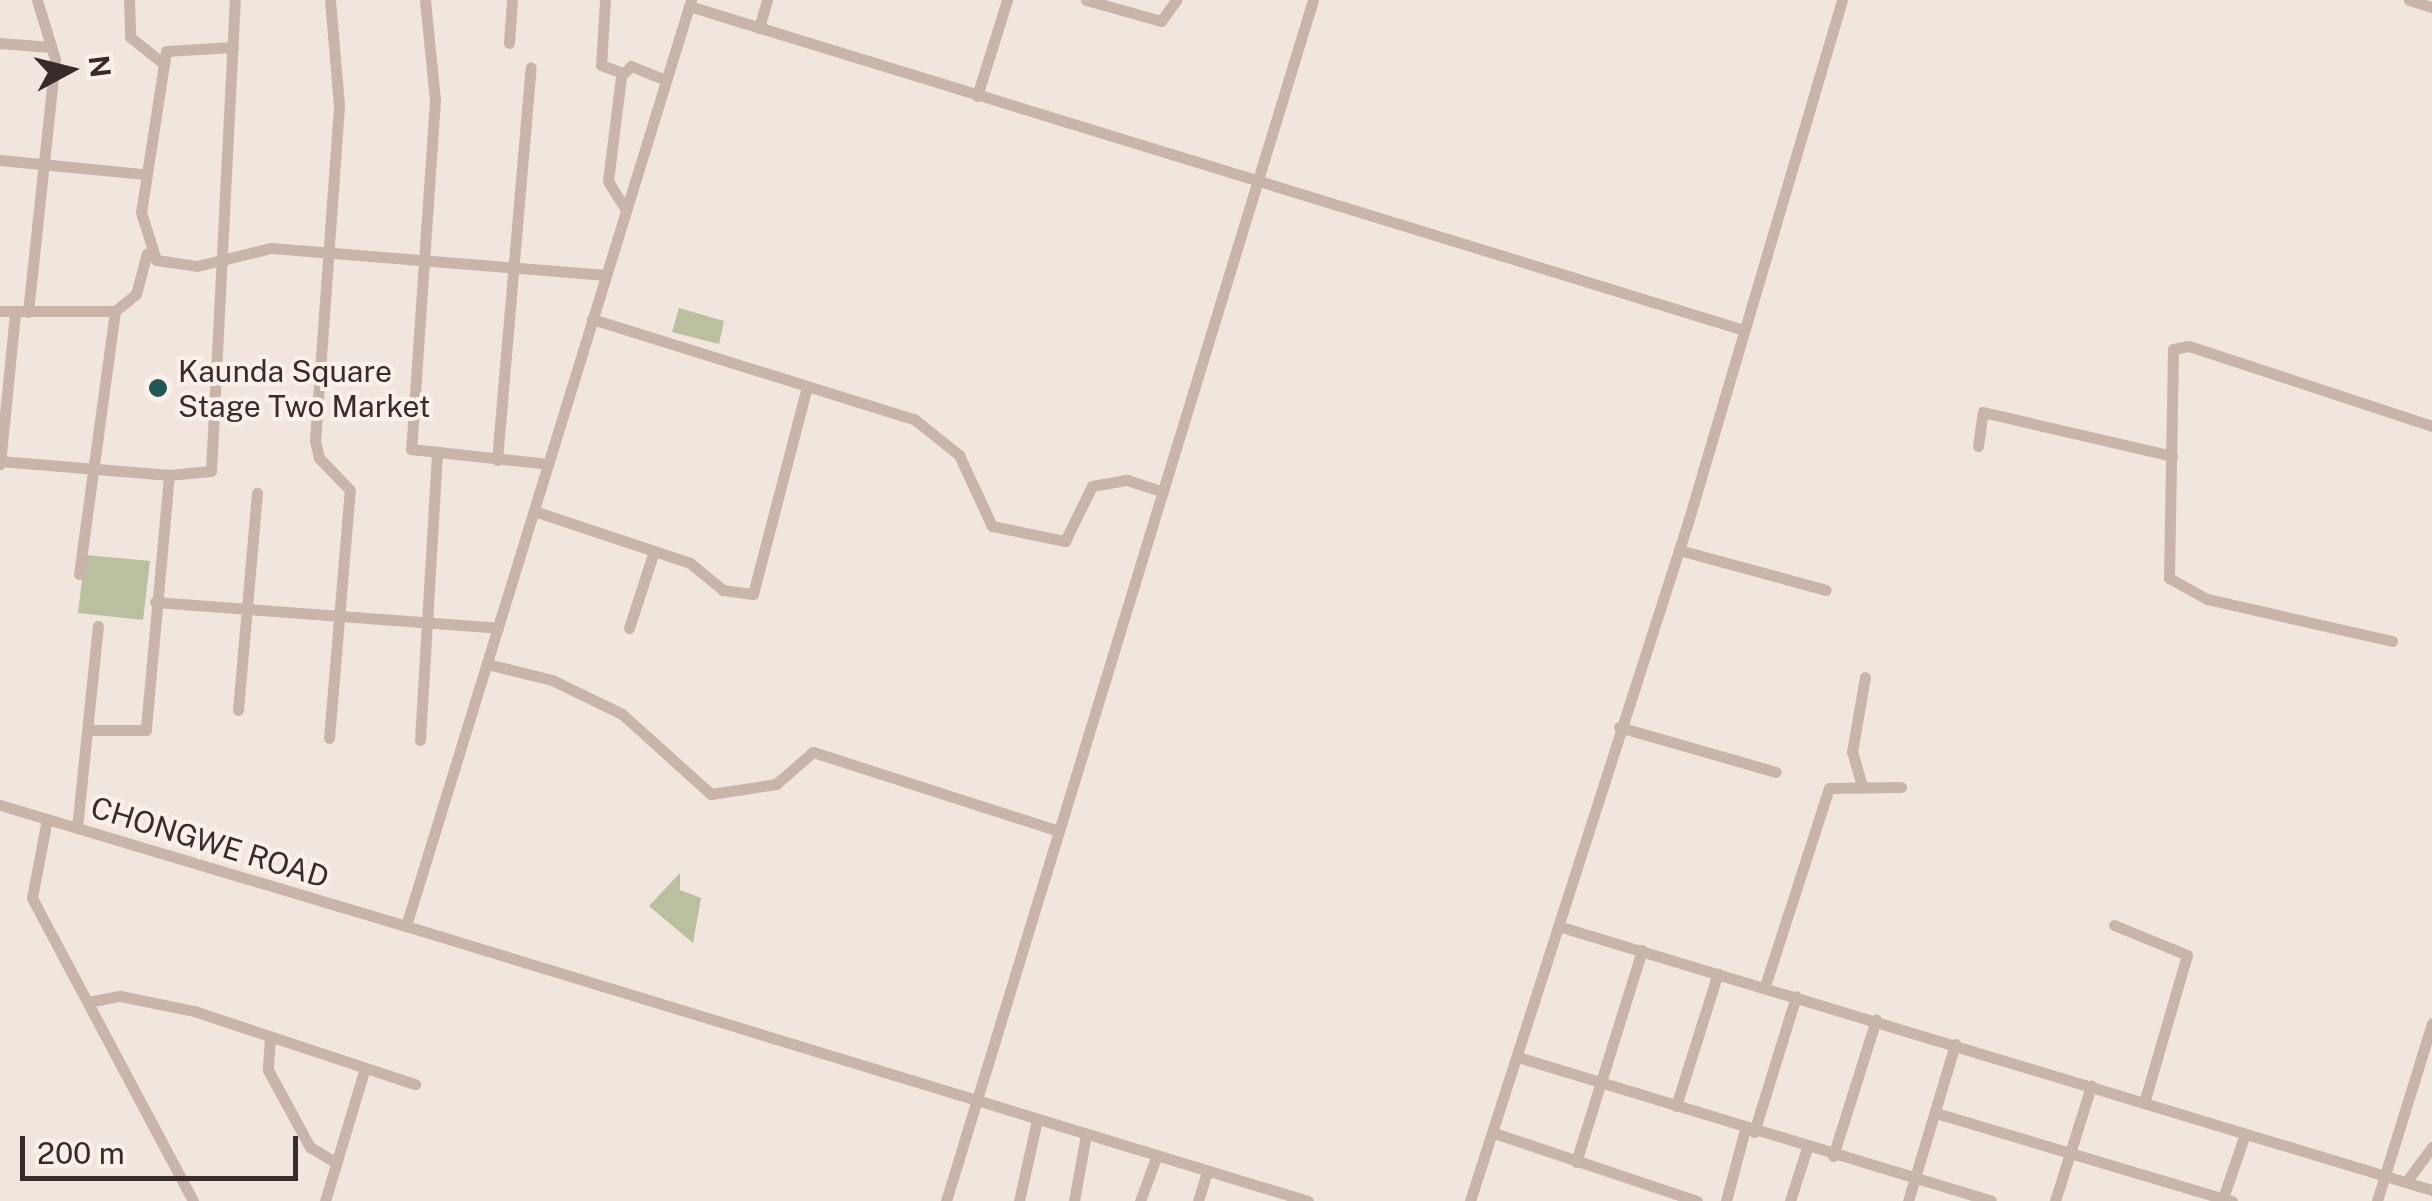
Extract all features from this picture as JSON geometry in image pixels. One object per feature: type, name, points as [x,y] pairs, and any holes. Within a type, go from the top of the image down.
[{"type":"street","points":[[37,0],[50,47],[44,164],[0,462],[170,474],[211,474],[235,0]]},
{"type":"street","points":[[130,0],[128,33],[164,64]]},
{"type":"street","points":[[329,738],[350,490],[318,458],[315,441],[339,105],[330,0]]},
{"type":"street","points":[[425,0],[434,100],[410,444],[437,457],[548,464]]},
{"type":"street","points":[[510,43],[512,0]]},
{"type":"street","points":[[605,0],[601,65],[622,73]]},
{"type":"street","points":[[759,28],[767,0]]},
{"type":"street","points":[[977,96],[1007,0]]},
{"type":"street","points":[[1086,0],[1161,21],[1176,0]]},
{"type":"street","points":[[946,1201],[1056,830],[1313,0]]},
{"type":"street","points":[[1470,1201],[1680,550],[1741,329],[1842,0]]},
{"type":"street","points":[[2409,0],[2432,7]]},
{"type":"street","points":[[406,926],[690,3],[977,96],[1741,329]]},
{"type":"street","points":[[0,43],[50,47]]},
{"type":"street","points":[[0,311],[116,311],[136,294],[148,252],[144,174],[164,64],[172,46],[233,47]]},
{"type":"street","points":[[626,210],[608,181],[622,73],[631,66],[666,80]]},
{"type":"street","points":[[498,460],[530,67]]},
{"type":"street","points":[[0,160],[144,174]]},
{"type":"street","points":[[148,252],[173,265],[271,248],[606,275]]},
{"type":"street","points":[[79,574],[116,311]]},
{"type":"street","points":[[592,318],[923,424],[958,454],[992,526],[1064,541],[1092,486],[1127,480],[1163,492]]},
{"type":"street","points":[[2392,641],[2177,586],[2164,562],[2172,456],[2173,350],[2181,345],[2432,426]]},
{"type":"street","points":[[534,511],[694,565],[723,590],[756,591],[807,386]]},
{"type":"street","points":[[1978,446],[1983,412],[2172,456]]},
{"type":"street","points":[[420,740],[431,622],[437,457]]},
{"type":"street","points":[[88,730],[146,730],[170,474]]},
{"type":"street","points":[[238,710],[257,493]]},
{"type":"street","points":[[1680,550],[1826,590]]},
{"type":"street","points":[[630,628],[654,551]]},
{"type":"street","points":[[155,602],[248,606],[498,628]]},
{"type":"street","points":[[76,828],[98,626]]},
{"type":"street","points":[[487,664],[552,680],[622,714],[712,794],[772,786],[799,755],[818,752],[1056,830]]},
{"type":"street","points":[[1862,786],[1852,752],[1866,677]]},
{"type":"street","points":[[1620,727],[1776,772]]},
{"type":"street","points":[[1764,986],[1825,794],[1862,786],[1900,787]]},
{"type":"street","name":"CHONGWE ROAD","points":[[0,805],[976,1098],[1207,1171],[1266,1195],[1308,1201]]},
{"type":"street","points":[[47,819],[32,896],[193,1201]]},
{"type":"street","points":[[2114,925],[2187,955],[2144,1103]]},
{"type":"street","points":[[1558,926],[2432,1190]]},
{"type":"street","points":[[1576,1162],[1642,950]]},
{"type":"street","points":[[1676,1106],[1718,973]]},
{"type":"street","points":[[88,1002],[120,996],[415,1084]]},
{"type":"street","points":[[1726,1201],[1796,996]]},
{"type":"street","points":[[1833,1156],[1876,1020]]},
{"type":"street","points":[[2377,1201],[2432,1023]]},
{"type":"street","points":[[270,1038],[268,1070],[310,1146],[337,1163]]},
{"type":"street","points":[[1908,1201],[1955,1044]]},
{"type":"street","points":[[1518,1057],[1990,1201]]},
{"type":"street","points":[[326,1201],[364,1071]]},
{"type":"street","points":[[2055,1201],[2091,1086]]},
{"type":"street","points":[[1936,1113],[2225,1200],[2244,1134]]},
{"type":"street","points":[[1020,1201],[1037,1120]]},
{"type":"street","points":[[1494,1133],[1697,1201]]},
{"type":"street","points":[[1074,1201],[1086,1134]]},
{"type":"street","points":[[2406,1182],[2432,1147]]},
{"type":"street","points":[[1790,1201],[1807,1148]]},
{"type":"street","points":[[1140,1201],[1157,1155]]},
{"type":"street","points":[[1198,1201],[1207,1171]]},
{"type":"street","points":[[1646,1201],[1650,1187]]},
{"type":"green space","points":[[679,308],[724,321],[719,344],[672,332]]},
{"type":"green space","points":[[85,555],[150,561],[143,620],[78,613]]},
{"type":"green space","points":[[680,873],[680,890],[701,898],[693,943],[649,906]]},
{"type":"place","name":"Kaunda Square Stage Two Market","points":[[158,388]]}]
